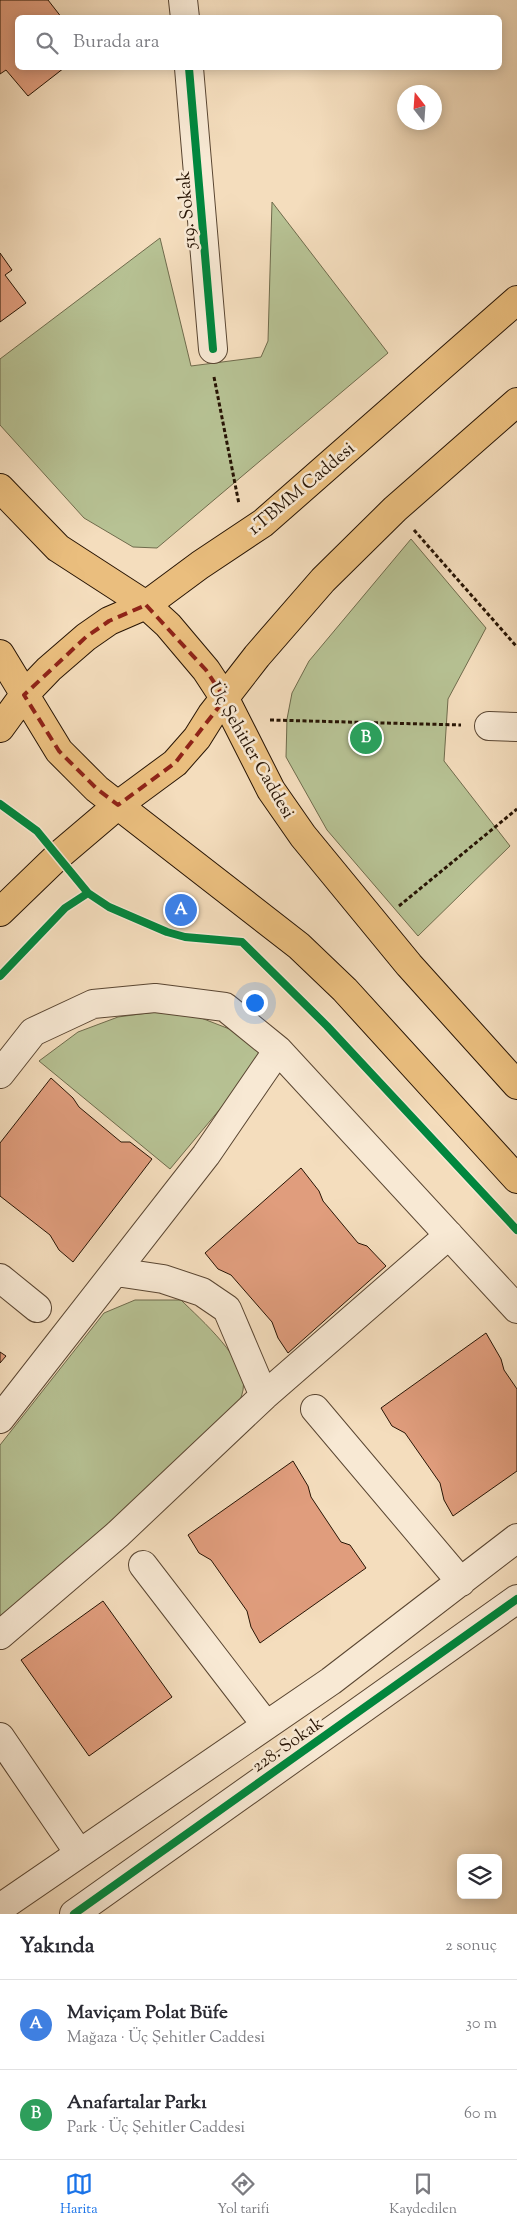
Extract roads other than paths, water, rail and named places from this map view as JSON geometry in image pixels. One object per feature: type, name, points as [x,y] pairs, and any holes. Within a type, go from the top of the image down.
[{"type":"main road","name":"1.TBMM Caddesi","points":[[0,728],[24,695],[49,669],[86,637],[109,621],[146,605],[200,565],[263,523],[517,300]]},
{"type":"main road","points":[[0,912],[58,856],[118,804],[175,763],[257,656],[323,580],[396,509],[517,402]]},
{"type":"main road","name":"Üç Şehitler Caddesi","points":[[0,488],[58,548],[146,605],[168,625],[206,670],[225,699],[271,790],[303,836],[408,965],[517,1085]]},
{"type":"main road","points":[[0,654],[59,751],[96,789],[118,804],[299,946],[345,990],[517,1179]]},
{"type":"street","points":[[183,0],[185,15]]},
{"type":"street","name":"519. Sokak","points":[[189,70],[213,349]]},
{"type":"street","points":[[489,726],[517,727]]},
{"type":"street","points":[[0,1074],[33,1032],[93,1004],[155,998],[225,1007],[278,1050],[517,1309]]},
{"type":"street","points":[[0,1419],[206,1154],[278,1050]]},
{"type":"street","points":[[0,1635],[118,1534],[264,1396],[448,1235]]},
{"type":"street","points":[[116,1272],[164,1279],[202,1292],[226,1309],[264,1396]]},
{"type":"street","points":[[0,1278],[37,1308]]},
{"type":"street","points":[[315,1409],[461,1582]]},
{"type":"street","points":[[0,1908],[331,1681],[517,1538]]},
{"type":"street","points":[[144,1565],[266,1725]]},
{"type":"street","name":"228. Sokak","points":[[74,1914],[517,1599]]},
{"type":"street","points":[[0,1737],[79,1854]]},
{"type":"place","name":"Anafartalar Parkı","points":[[366,738]]},
{"type":"place","name":"Maviçam Polat Büfe","points":[[181,910]]}]
